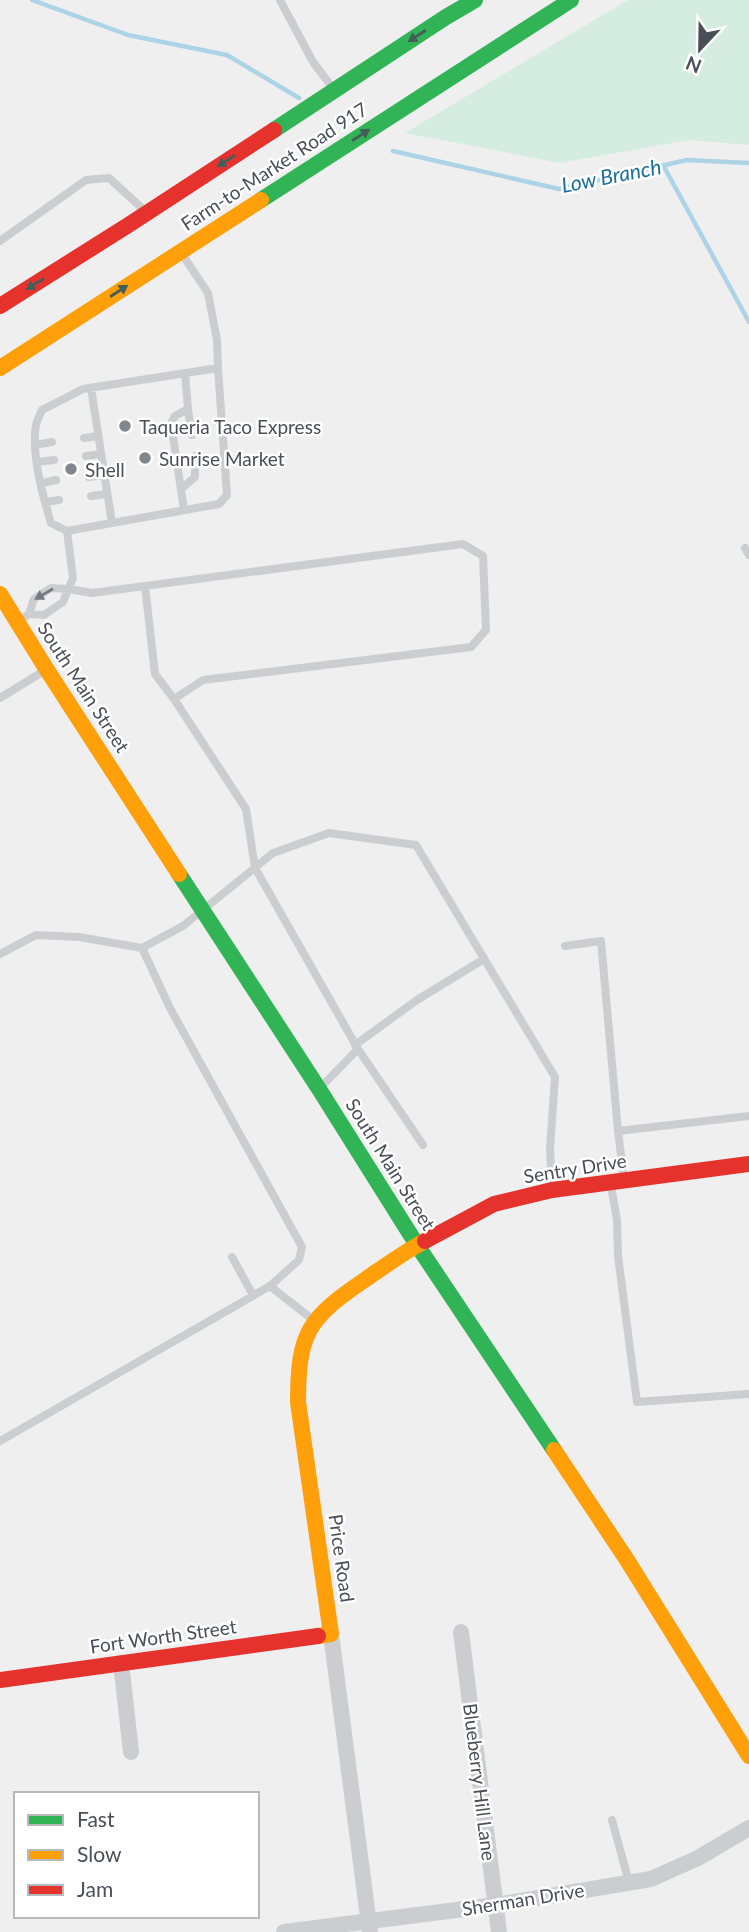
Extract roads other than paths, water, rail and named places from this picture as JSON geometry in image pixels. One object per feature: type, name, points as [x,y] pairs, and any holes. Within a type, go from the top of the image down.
[{"type":"main road","name":"Farm-to-Market Road 917","points":[[0,306],[475,0]]},
{"type":"main road","name":"Farm-to-Market Road 917","points":[[0,368],[571,0]]},
{"type":"main road","name":"South Main Street","points":[[0,594],[23,618],[47,670],[204,909],[417,1245],[627,1560],[749,1756]]},
{"type":"main road","name":"Sentry Drive","points":[[417,1245],[494,1204],[552,1190],[749,1164]]},
{"type":"main road","name":"Price Road","points":[[331,1634],[298,1402],[298,1370],[304,1341],[314,1321],[332,1301],[417,1245]]},
{"type":"main road","name":"Fort Worth Street","points":[[0,1680],[331,1634]]},
{"type":"street","name":"Blueberry Hill Lane","points":[[461,1632],[499,1932]]},
{"type":"street","name":"Price Road","points":[[331,1634],[370,1926]]},
{"type":"street","points":[[121,1663],[131,1752]]},
{"type":"street","name":"Sherman Drive","points":[[284,1932],[370,1926],[651,1879],[698,1858],[749,1828]]},
{"type":"lane","points":[[280,0],[313,62],[334,90]]},
{"type":"lane","points":[[0,241],[86,180],[109,178],[146,213]]},
{"type":"lane","points":[[180,252],[208,293],[217,340],[227,495],[219,504],[67,531],[51,523],[35,445],[36,425],[42,410],[83,389],[218,368]]},
{"type":"lane","points":[[185,373],[192,435]]},
{"type":"lane","points":[[91,388],[112,523]]},
{"type":"lane","points":[[184,510],[171,423],[175,416],[188,410]]},
{"type":"lane","points":[[84,438],[98,436]]},
{"type":"lane","points":[[35,445],[52,442]]},
{"type":"lane","points":[[86,456],[101,454]]},
{"type":"lane","points":[[181,489],[195,477],[195,456]]},
{"type":"lane","points":[[37,462],[54,460]]},
{"type":"lane","points":[[89,477],[104,475]]},
{"type":"lane","points":[[42,483],[56,480]]},
{"type":"lane","points":[[91,496],[107,494]]},
{"type":"lane","points":[[45,502],[59,500]]},
{"type":"lane","points":[[23,618],[44,615],[63,603],[73,578],[67,531]]},
{"type":"lane","points":[[23,618],[34,599],[51,588],[92,593],[463,544],[483,556],[486,630],[471,647],[203,680],[174,699]]},
{"type":"lane","points":[[145,586],[155,674],[246,809],[255,868],[356,1047],[423,1145]]},
{"type":"lane","points":[[0,698],[47,670]]},
{"type":"lane","points":[[0,954],[36,935],[79,937],[142,948],[183,926],[273,853],[329,833],[415,845],[555,1077],[550,1149],[552,1190]]},
{"type":"lane","points":[[565,946],[601,941],[618,1131],[618,1256],[637,1402],[749,1394]]},
{"type":"lane","points":[[0,1441],[270,1286],[299,1261],[302,1247],[170,1008],[142,948]]},
{"type":"lane","points":[[319,1089],[356,1047],[417,1000],[484,960]]},
{"type":"lane","points":[[618,1131],[749,1116]]},
{"type":"lane","points":[[232,1257],[253,1295]]},
{"type":"lane","points":[[270,1286],[314,1321]]},
{"type":"lane","points":[[612,1820],[629,1882]]},
{"type":"waterway","name":"Low Branch","points":[[32,0],[128,35],[227,55],[299,98]]},
{"type":"waterway","name":"Low Branch","points":[[393,151],[559,189],[687,160],[749,163]]},
{"type":"waterway","points":[[663,165],[749,322]]},
{"type":"place","name":"Taqueria Taco Express","points":[[125,426]]},
{"type":"place","name":"Sunrise Market","points":[[145,458]]},
{"type":"place","name":"Shell","points":[[71,469]]}]
